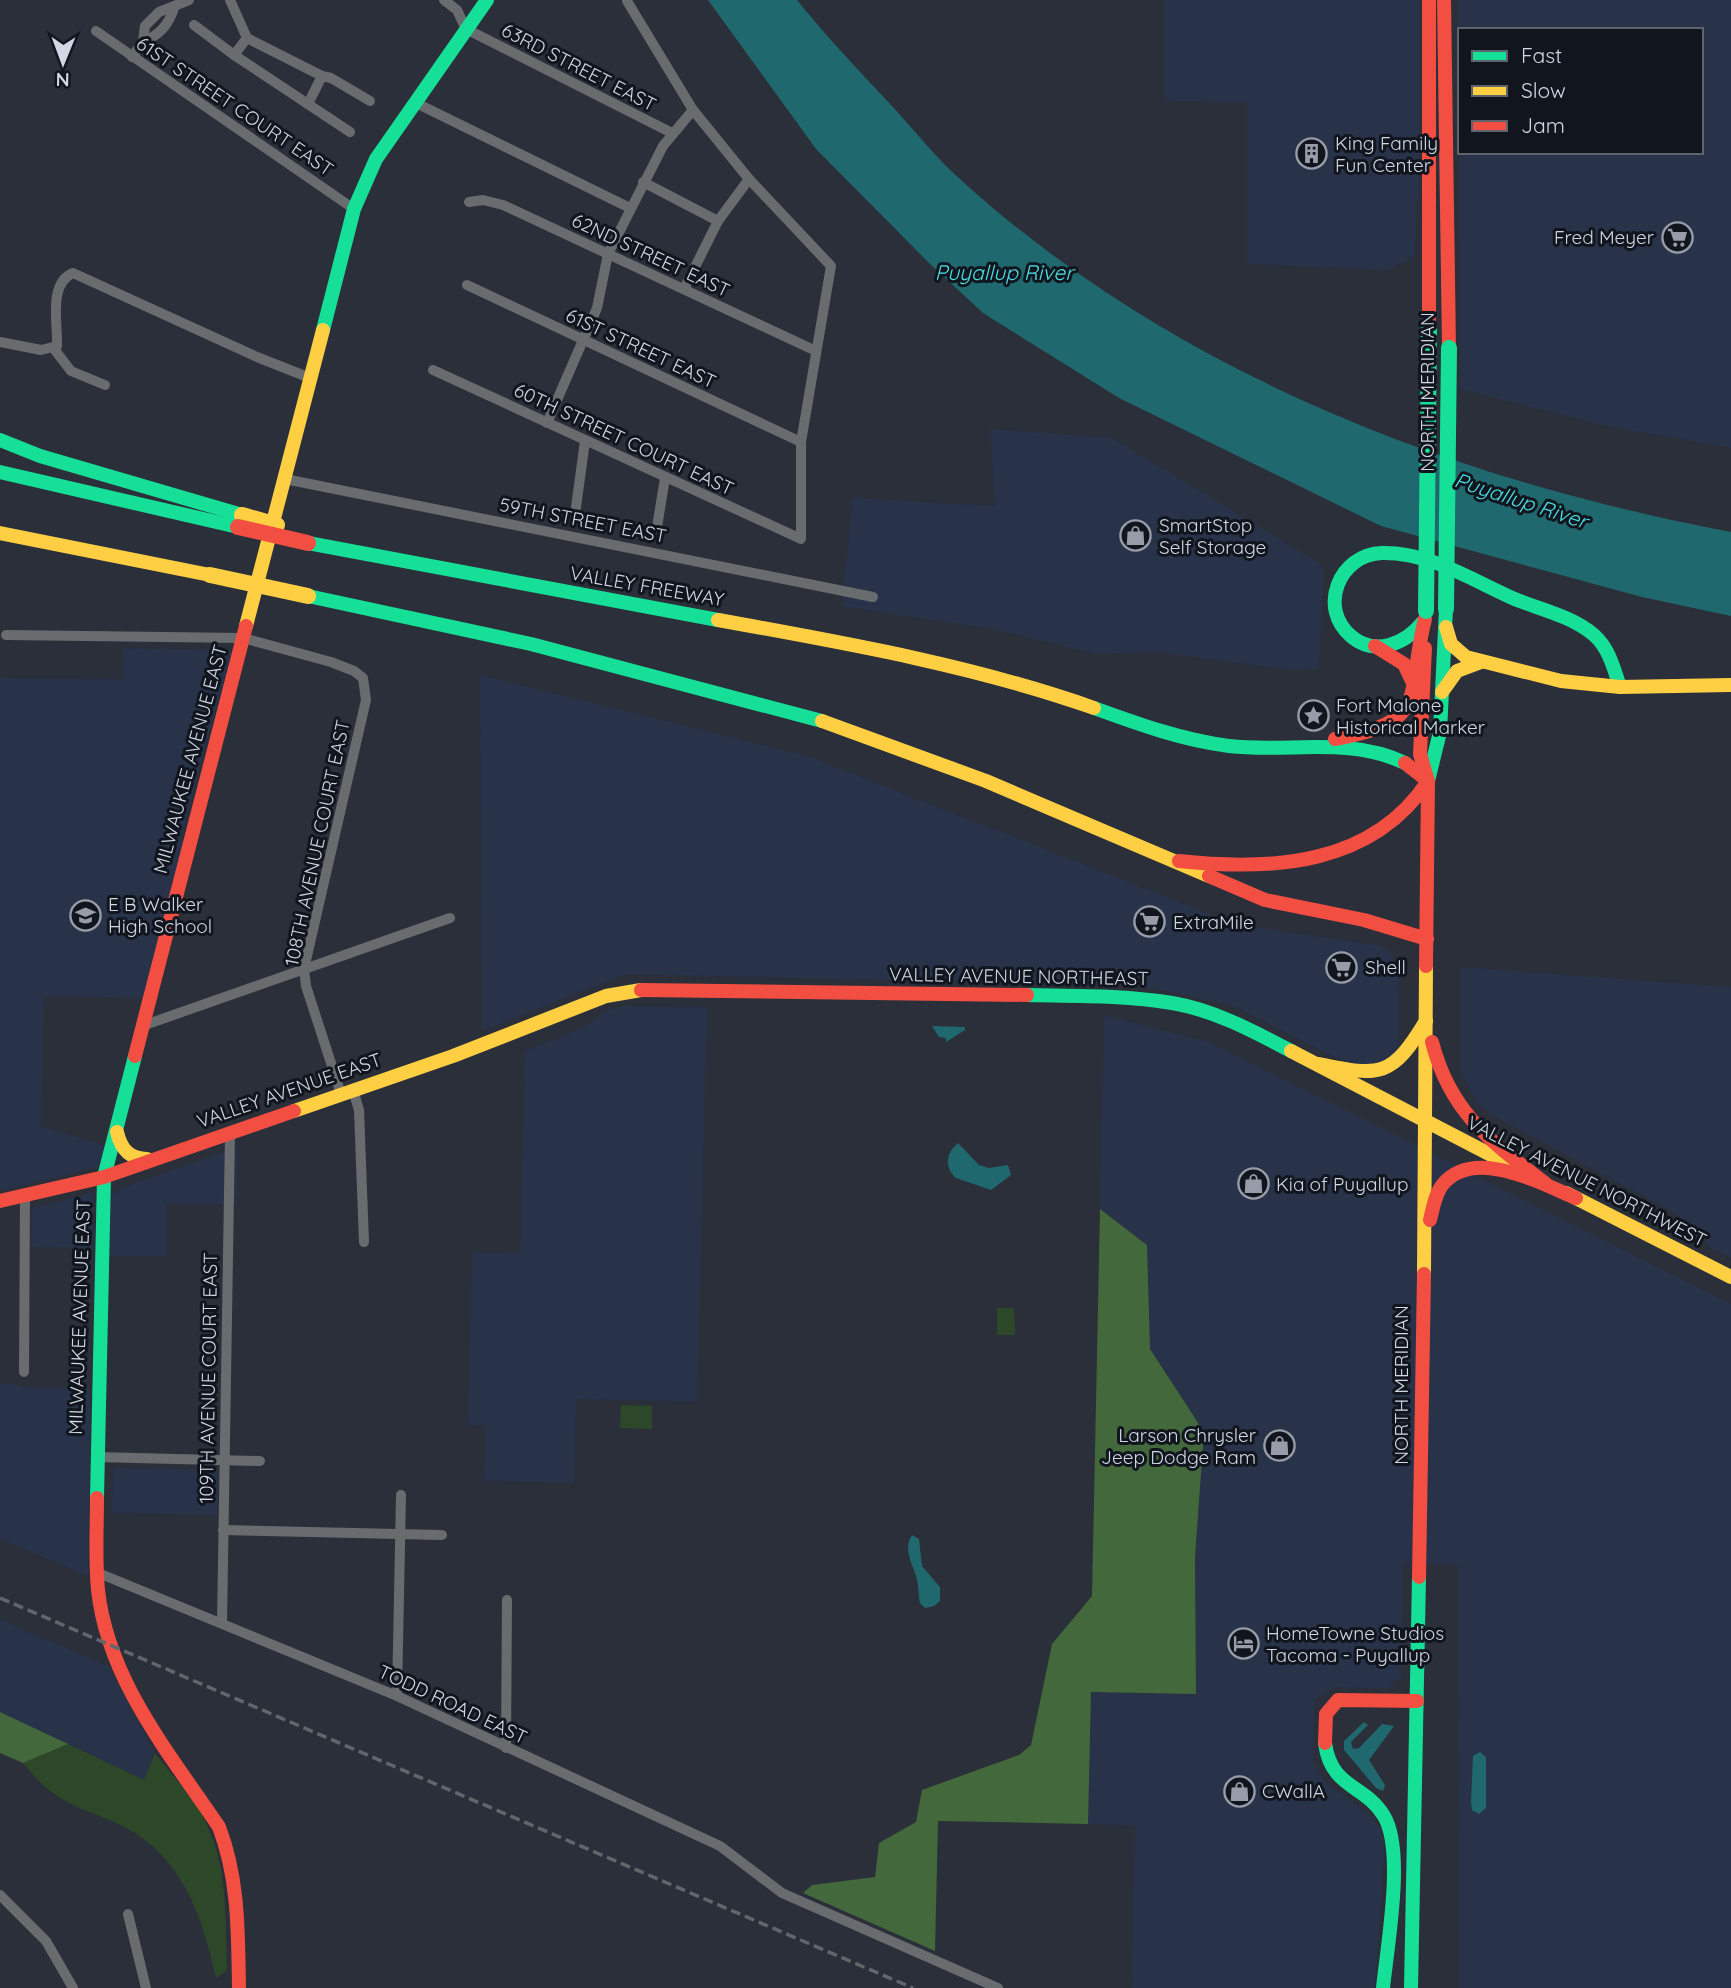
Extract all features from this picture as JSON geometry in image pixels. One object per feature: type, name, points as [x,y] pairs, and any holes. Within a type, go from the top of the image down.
[{"type":"main road","name":"MILWAUKEE AVENUE EAST","points":[[239,1988],[234,1888],[227,1845],[208,1810],[130,1694],[104,1621],[96,1572],[96,1457],[104,1177],[354,209],[366,176],[414,102],[487,0]]},
{"type":"main road","name":"NORTH MERIDIAN","points":[[1411,1988],[1427,1019],[1428,782],[1420,754],[1430,328],[1429,0]]},
{"type":"main road","name":"NORTH MERIDIAN","points":[[1428,782],[1437,753],[1446,616],[1449,348],[1444,0]]},
{"type":"main road","points":[[0,440],[40,456],[240,521]]},
{"type":"main road","name":"VALLEY FREEWAY","points":[[0,472],[240,521],[404,562],[914,656],[1001,679],[1155,730],[1198,740],[1233,746],[1283,746]]},
{"type":"main road","points":[[0,533],[531,644],[839,726],[930,758],[1179,861],[1219,882],[1265,900],[1364,920],[1427,939]]},
{"type":"main road","points":[[1413,683],[1400,659],[1354,639],[1339,623],[1333,602],[1338,580],[1351,563],[1371,554],[1422,557],[1443,563],[1513,598],[1580,625],[1604,645],[1620,687]]},
{"type":"main road","points":[[1375,646],[1403,641],[1412,635],[1425,615]]},
{"type":"main road","points":[[1283,746],[1385,729],[1405,714],[1411,702],[1416,645],[1425,615]]},
{"type":"main road","points":[[1446,616],[1448,637],[1457,651],[1560,681],[1620,687],[1731,685]]},
{"type":"main road","points":[[1443,692],[1448,679],[1462,667],[1472,663],[1493,663]]},
{"type":"main road","points":[[1179,861],[1241,867],[1297,862],[1330,852],[1392,822],[1420,798],[1428,782],[1413,766],[1390,754],[1331,746],[1283,746]]},
{"type":"main road","name":"VALLEY AVENUE NORTHEAST","points":[[587,1003],[625,991],[645,989],[1145,999],[1208,1013],[1239,1024],[1425,1122]]},
{"type":"main road","name":"VALLEY AVENUE EAST","points":[[0,1201],[104,1177],[347,1092],[587,1003]]},
{"type":"main road","points":[[1319,1064],[1366,1073],[1389,1068],[1407,1054],[1427,1019]]},
{"type":"main road","points":[[1427,1019],[1443,1079],[1462,1113],[1480,1133],[1545,1183]]},
{"type":"main road","name":"VALLEY AVENUE NORTHWEST","points":[[1425,1122],[1731,1277]]},
{"type":"main road","points":[[116,1129],[121,1147],[131,1158],[159,1158]]},
{"type":"main road","points":[[1424,1242],[1442,1184],[1458,1172],[1472,1168],[1506,1171],[1576,1198]]},
{"type":"main road","points":[[1383,1988],[1392,1838],[1381,1813],[1336,1779],[1329,1767],[1324,1752],[1324,1718],[1328,1707],[1338,1700],[1417,1701]]},
{"type":"street","points":[[164,0],[174,8]]},
{"type":"street","points":[[132,57],[143,41],[155,37],[171,19],[174,8],[189,0]]},
{"type":"street","points":[[230,0],[247,38],[321,76],[331,78],[370,101]]},
{"type":"street","name":"63RD STREET EAST","points":[[444,0],[457,10],[466,29],[672,133]]},
{"type":"street","points":[[627,1],[693,110],[749,179],[831,266],[802,442]]},
{"type":"street","points":[[194,25],[234,55],[350,132]]},
{"type":"street","name":"61ST STREET COURT EAST","points":[[96,31],[354,209]]},
{"type":"street","points":[[234,55],[247,38]]},
{"type":"street","points":[[308,104],[321,76]]},
{"type":"street","points":[[414,102],[631,208]]},
{"type":"street","points":[[547,423],[604,287],[608,254],[643,182],[672,133],[693,110]]},
{"type":"street","points":[[684,289],[718,220],[749,179]]},
{"type":"street","points":[[643,182],[718,220]]},
{"type":"street","name":"62ND STREET EAST","points":[[469,202],[483,201],[503,205],[816,351]]},
{"type":"street","points":[[54,349],[57,346],[58,290],[63,278],[74,273],[257,358],[310,378]]},
{"type":"street","name":"61ST STREET EAST","points":[[467,285],[802,442]]},
{"type":"street","points":[[0,342],[41,350],[54,349]]},
{"type":"street","points":[[54,349],[71,371],[105,384]]},
{"type":"street","name":"60TH STREET COURT EAST","points":[[433,370],[801,538],[802,442]]},
{"type":"street","points":[[576,507],[585,441]]},
{"type":"street","points":[[657,527],[665,478]]},
{"type":"street","name":"59TH STREET EAST","points":[[285,479],[873,597]]},
{"type":"street","points":[[6,635],[243,638]]},
{"type":"street","name":"108TH AVENUE COURT EAST","points":[[243,638],[355,671],[363,678],[366,692],[304,969],[306,986],[360,1119],[364,1242]]},
{"type":"street","points":[[142,1026],[450,918]]},
{"type":"street","name":"109TH AVENUE COURT EAST","points":[[222,1623],[230,1133]]},
{"type":"street","points":[[24,1372],[25,1195]]},
{"type":"street","points":[[96,1457],[260,1461]]},
{"type":"street","points":[[397,1696],[401,1495]]},
{"type":"street","points":[[223,1530],[442,1535]]},
{"type":"street","name":"TODD ROAD EAST","points":[[96,1572],[397,1696],[720,1846],[782,1893],[998,1988]]},
{"type":"street","points":[[506,1748],[507,1600]]},
{"type":"street","points":[[0,1895],[46,1941],[73,1988]]},
{"type":"street","points":[[128,1914],[146,1988]]},
{"type":"shaded area","points":[[1165,0],[1419,0],[1419,168],[1415,254],[1411,259],[1387,270],[1247,264],[1247,102],[1165,101]]},
{"type":"shaded area","points":[[1458,0],[1731,0],[1731,448],[1606,426],[1460,389],[1459,154],[1703,154],[1703,28],[1458,28]]},
{"type":"shaded area","name":"SmartStop Self Storage","points":[[990,429],[1112,438],[1324,566],[1319,669],[1290,670],[1157,652],[1096,654],[992,629],[842,606],[853,498],[995,506]]},
{"type":"shaded area","points":[[123,648],[232,651],[180,841],[190,841],[149,998],[44,996],[41,1126],[106,1146],[101,1166],[0,1191],[0,678],[122,679]]},
{"type":"shaded area","points":[[480,675],[808,756],[1236,924],[1381,946],[1392,954],[1397,964],[1399,1043],[1394,1059],[1383,1065],[1356,1065],[1328,1054],[1232,1005],[1141,986],[626,974],[482,1031]]},
{"type":"shaded area","points":[[1461,967],[1731,987],[1731,1258],[1711,1248],[1677,1214],[1497,1118],[1478,1105],[1461,1074]]},
{"type":"shaded area","points":[[625,1006],[707,1007],[697,1402],[576,1399],[574,1483],[484,1481],[486,1426],[468,1425],[472,1252],[520,1253],[525,1051],[584,1027],[607,1010]]},
{"type":"shaded area","points":[[1104,1015],[1213,1043],[1731,1304],[1731,1988],[1459,1988],[1458,1565],[1403,1563],[1401,1677],[1388,1689],[1335,1687],[1315,1700],[1313,1762],[1324,1781],[1366,1812],[1380,1828],[1385,1844],[1375,1988],[1132,1988],[1135,1826],[1088,1824],[1091,1692],[1196,1694],[1195,1557],[1204,1432],[1150,1349],[1147,1245],[1100,1209]]},
{"type":"shaded area","points":[[238,1147],[237,1205],[166,1204],[166,1256],[110,1256],[110,1197],[116,1190]]},
{"type":"shaded area","points":[[93,1193],[93,1248],[32,1247],[32,1208]]},
{"type":"shaded area","points":[[0,1383],[17,1384],[21,1387],[91,1389],[88,1576],[0,1539]]},
{"type":"shaded area","points":[[113,1468],[218,1470],[217,1515],[112,1513]]},
{"type":"shaded area","points":[[0,1620],[109,1666],[155,1753],[144,1780],[0,1712]]},
{"type":"green space","points":[[1100,1209],[1147,1245],[1150,1349],[1204,1432],[1195,1557],[1196,1694],[1091,1692],[1088,1824],[938,1821],[935,1951],[803,1893],[812,1885],[875,1877],[879,1843],[916,1822],[922,1790],[1019,1755],[1031,1745],[1052,1644],[1092,1596]]},
{"type":"green space","points":[[997,1308],[1014,1308],[1015,1335],[997,1335]]},
{"type":"green space","points":[[621,1405],[652,1406],[652,1429],[620,1428]]},
{"type":"green space","points":[[0,1712],[68,1744],[23,1763],[0,1753]]},
{"type":"green space","points":[[68,1744],[144,1780],[155,1753],[199,1810],[216,1848],[224,1887],[227,1970],[216,1978],[205,1936],[190,1896],[180,1878],[153,1846],[114,1822],[59,1797],[42,1784],[23,1763]]},
{"type":"water","name":"Puyallup River","points":[[708,0],[797,0],[934,154],[961,180],[1044,248],[1132,309],[1224,362],[1321,408],[1420,448],[1523,482],[1626,510],[1731,532],[1731,616],[1642,597],[1381,526],[1119,398],[983,313],[929,263],[816,149]]},
{"type":"water","points":[[932,1026],[965,1027],[965,1030],[946,1042],[946,1038],[939,1037]]},
{"type":"water","points":[[958,1143],[979,1165],[989,1168],[1008,1165],[1011,1175],[991,1190],[956,1178],[948,1160]]},
{"type":"water","points":[[912,1535],[919,1539],[922,1566],[940,1587],[940,1601],[934,1606],[925,1608],[920,1603],[917,1580],[908,1552]]},
{"type":"water","points":[[1364,1722],[1368,1725],[1351,1742],[1353,1749],[1359,1748],[1382,1724],[1394,1726],[1369,1760],[1385,1785],[1383,1791],[1376,1788],[1344,1750],[1344,1741]]},
{"type":"water","points":[[1480,1752],[1486,1757],[1486,1808],[1479,1814],[1472,1810],[1471,1802],[1473,1756]]},
{"type":"railway","points":[[0,1598],[913,1988]]},
{"type":"traffic: fast","points":[[323,330],[354,209],[376,159],[487,0]]},
{"type":"traffic: fast","points":[[1426,611],[1429,328]]},
{"type":"traffic: fast","points":[[1446,609],[1449,348]]},
{"type":"traffic: fast","points":[[0,440],[40,456],[242,515]]},
{"type":"traffic: fast","points":[[0,472],[238,527]]},
{"type":"traffic: fast","points":[[308,543],[718,620]]},
{"type":"traffic: fast","points":[[1422,623],[1407,637],[1389,645],[1370,646],[1361,643],[1341,625],[1336,612],[1335,598],[1344,573],[1367,556],[1382,553],[1435,562],[1586,629],[1604,646],[1620,687]]},
{"type":"traffic: fast","points":[[308,596],[531,644],[822,721]]},
{"type":"traffic: fast","points":[[1428,781],[1440,732],[1446,609]]},
{"type":"traffic: fast","points":[[1094,708],[1194,740],[1251,748],[1318,747],[1362,750],[1405,763]]},
{"type":"traffic: fast","points":[[1027,995],[1118,997],[1188,1006],[1233,1022],[1291,1051]]},
{"type":"traffic: fast","points":[[97,1498],[104,1177],[135,1056]]},
{"type":"traffic: fast","points":[[1411,1988],[1419,1577]]},
{"type":"traffic: fast","points":[[1325,1743],[1334,1769],[1341,1778],[1376,1806],[1384,1816],[1390,1832],[1393,1852],[1393,1900],[1383,1988]]},
{"type":"traffic: slow","points":[[246,626],[323,330]]},
{"type":"traffic: slow","points":[[242,515],[277,525]]},
{"type":"traffic: slow","points":[[0,533],[210,575]]},
{"type":"traffic: slow","points":[[210,575],[308,596]]},
{"type":"traffic: slow","points":[[718,620],[955,667],[1094,708]]},
{"type":"traffic: slow","points":[[1446,627],[1451,644],[1466,657],[1561,681],[1620,687],[1731,685]]},
{"type":"traffic: slow","points":[[1442,692],[1457,671],[1481,662]]},
{"type":"traffic: slow","points":[[822,721],[986,781],[1209,876]]},
{"type":"traffic: slow","points":[[1424,1274],[1426,966]]},
{"type":"traffic: slow","points":[[294,1111],[453,1056],[606,996],[641,990]]},
{"type":"traffic: slow","points":[[1319,1064],[1357,1071],[1383,1068],[1394,1063],[1404,1053],[1426,1021]]},
{"type":"traffic: slow","points":[[1291,1051],[1520,1170]]},
{"type":"traffic: slow","points":[[117,1132],[127,1152],[147,1159]]},
{"type":"traffic: slow","points":[[1566,1193],[1731,1277]]},
{"type":"traffic: jam","points":[[1429,0],[1429,328]]},
{"type":"traffic: jam","points":[[1444,0],[1449,348]]},
{"type":"traffic: jam","points":[[238,527],[308,543]]},
{"type":"traffic: jam","points":[[1335,739],[1387,724],[1400,714],[1413,687],[1425,619]]},
{"type":"traffic: jam","points":[[135,1056],[246,626]]},
{"type":"traffic: jam","points":[[1375,646],[1404,664],[1413,683]]},
{"type":"traffic: jam","points":[[1425,648],[1420,754],[1428,781],[1426,966]]},
{"type":"traffic: jam","points":[[1179,861],[1249,865],[1317,857],[1349,846],[1378,831],[1405,809],[1428,781],[1405,763]]},
{"type":"traffic: jam","points":[[1209,876],[1265,900],[1364,920],[1427,939]]},
{"type":"traffic: jam","points":[[641,990],[1027,995]]},
{"type":"traffic: jam","points":[[1432,1042],[1440,1066],[1461,1106],[1490,1138],[1545,1183]]},
{"type":"traffic: jam","points":[[0,1201],[104,1177],[294,1111]]},
{"type":"traffic: jam","points":[[1430,1220],[1436,1197],[1443,1184],[1456,1173],[1472,1168],[1490,1168],[1527,1177],[1576,1198]]},
{"type":"traffic: jam","points":[[1419,1577],[1424,1274]]},
{"type":"traffic: jam","points":[[97,1498],[97,1579],[104,1623],[114,1655],[144,1715],[219,1827],[234,1886],[239,1988]]},
{"type":"traffic: jam","points":[[1325,1743],[1326,1714],[1338,1700],[1417,1701]]},
{"type":"place","name":"King Family Fun Center","points":[[1312,154]]},
{"type":"place","name":"Fred Meyer","points":[[1677,237]]},
{"type":"place","name":"SmartStop Self Storage","points":[[1136,536]]},
{"type":"place","name":"Fort Malone Historical Marker","points":[[1313,716]]},
{"type":"place","name":"E B Walker High School","points":[[85,915]]},
{"type":"place","name":"ExtraMile","points":[[1150,922]]},
{"type":"place","name":"Shell","points":[[1342,967]]},
{"type":"place","name":"Kia of Puyallup","points":[[1253,1184]]},
{"type":"place","name":"Larson Chrysler Jeep Dodge Ram","points":[[1279,1446]]},
{"type":"place","name":"HomeTowne Studios Tacoma - Puyallup","points":[[1243,1644]]},
{"type":"place","name":"CWallA","points":[[1239,1791]]}]
